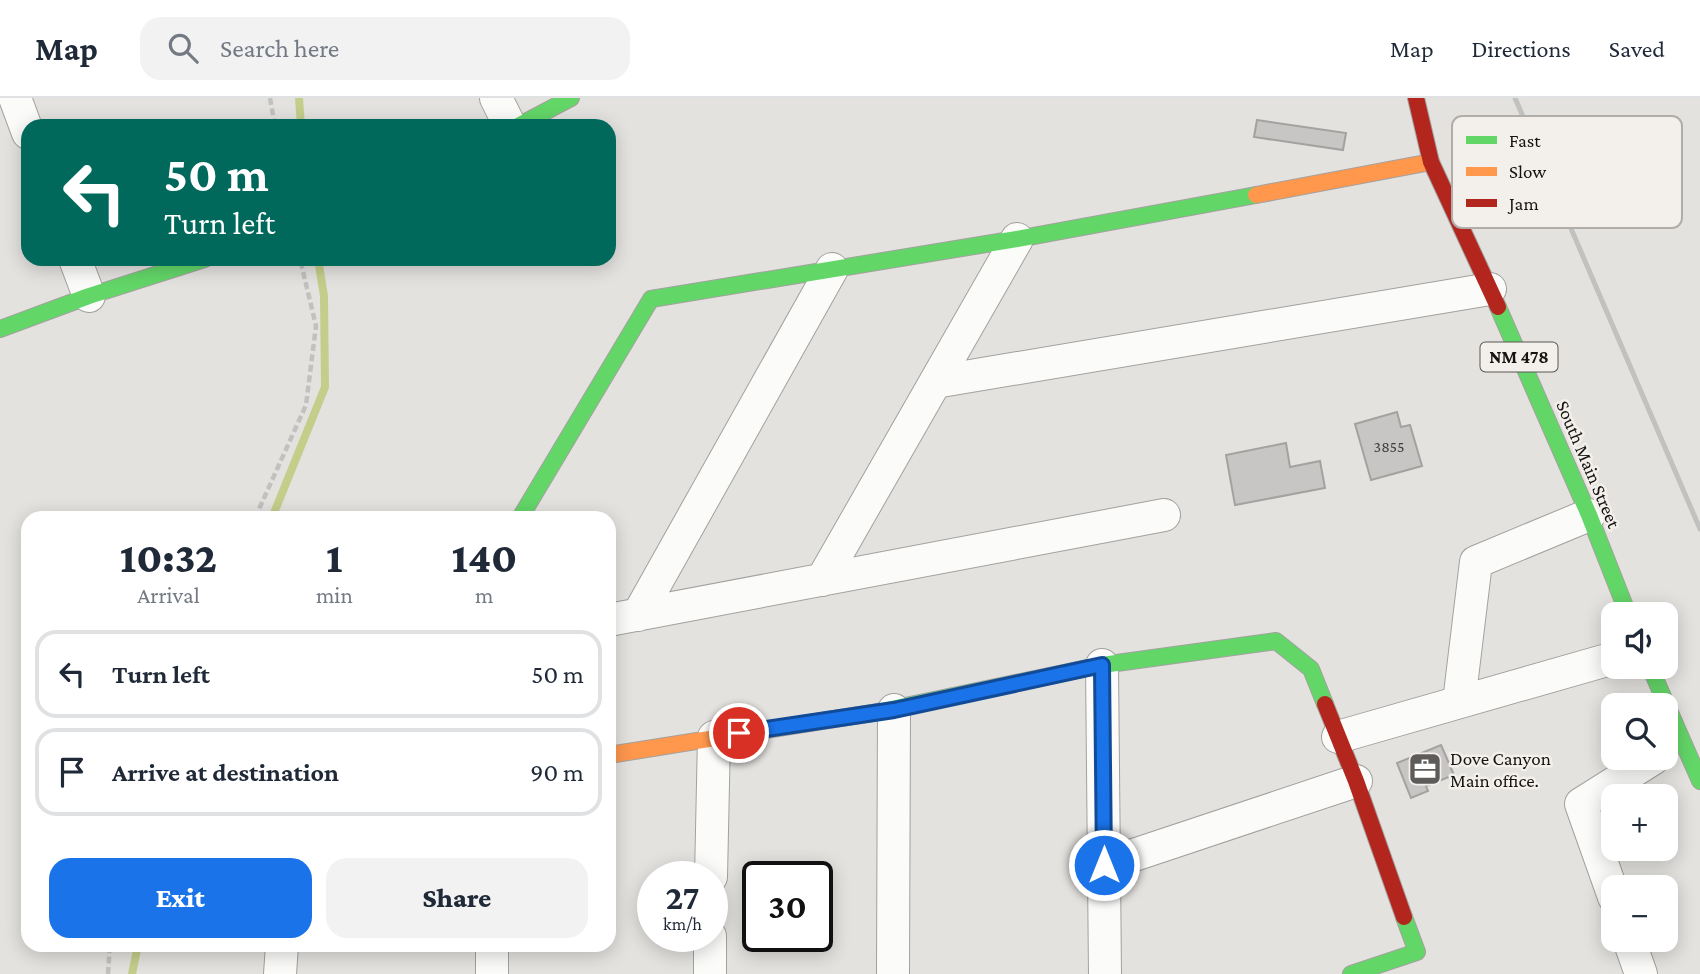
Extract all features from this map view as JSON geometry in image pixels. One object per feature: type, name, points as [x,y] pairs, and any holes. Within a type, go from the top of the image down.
[{"type":"street","points":[[15,98],[23,119]]},
{"type":"street","points":[[496,98],[506,119]]},
{"type":"street","points":[[531,119],[571,98]]},
{"type":"street","name":"South Main Street","points":[[1417,100],[1431,162],[1452,207]]},
{"type":"street","points":[[524,511],[651,299],[1017,239],[1431,162]]},
{"type":"street","name":"South Main Street","points":[[1462,228],[1589,515],[1623,602]]},
{"type":"street","points":[[822,580],[1017,239]]},
{"type":"street","points":[[78,266],[89,296]]},
{"type":"street","points":[[0,329],[89,296],[183,266]]},
{"type":"street","points":[[623,617],[832,269]]},
{"type":"street","points":[[935,382],[1490,289]]},
{"type":"street","points":[[623,617],[1164,515]]},
{"type":"street","points":[[1459,702],[1476,562],[1589,515]]},
{"type":"street","points":[[616,754],[894,710],[1102,665],[1276,641],[1311,669],[1356,781],[1418,952],[1351,974]]},
{"type":"street","points":[[1338,737],[1601,662]]},
{"type":"street","points":[[1102,665],[1105,974]]},
{"type":"street","points":[[893,974],[894,710]]},
{"type":"street","points":[[711,861],[713,737]]},
{"type":"street","points":[[1678,751],[1700,781]]},
{"type":"street","points":[[1606,875],[1581,804],[1635,770]]},
{"type":"street","points":[[1104,865],[1356,781]]},
{"type":"street","points":[[280,974],[282,952]]},
{"type":"street","points":[[492,952],[492,974]]},
{"type":"street","points":[[710,952],[710,974]]},
{"type":"street","points":[[1633,952],[1641,974]]},
{"type":"path","points":[[270,98],[274,119]]},
{"type":"path","points":[[258,511],[306,405],[316,326],[302,266]]},
{"type":"path","points":[[108,974],[110,952]]},
{"type":"building","points":[[1257,120],[1346,133],[1343,150],[1254,137]]},
{"type":"building","points":[[1397,412],[1401,427],[1410,425],[1422,466],[1371,480],[1355,424]]},
{"type":"building","points":[[1286,443],[1290,467],[1320,461],[1325,488],[1235,505],[1226,455]]},
{"type":"building","name":"Dove Canyon Main office.","points":[[1441,745],[1454,775],[1426,786],[1428,791],[1411,798],[1397,763]]},
{"type":"waterway","points":[[299,98],[300,119]]},
{"type":"waterway","points":[[275,511],[325,387],[324,296],[319,266]]},
{"type":"waterway","points":[[132,974],[137,952]]},
{"type":"railway","points":[[1515,98],[1523,116]]},
{"type":"railway","points":[[1571,228],[1700,529]]},
{"type":"traffic: fast","points":[[531,119],[571,98]]},
{"type":"traffic: fast","points":[[524,511],[651,299],[1017,239],[1256,195]]},
{"type":"traffic: fast","points":[[0,329],[89,296],[183,266]]},
{"type":"traffic: fast","points":[[1498,307],[1589,515],[1623,602]]},
{"type":"traffic: fast","points":[[872,713],[1102,665],[1276,641],[1311,669],[1325,704]]},
{"type":"traffic: fast","points":[[1655,679],[1700,781]]},
{"type":"traffic: fast","points":[[1351,974],[1417,952],[1404,917]]},
{"type":"traffic: slow","points":[[1256,195],[1431,162]]},
{"type":"traffic: slow","points":[[616,754],[872,713]]},
{"type":"traffic: jam","points":[[1416,98],[1431,162],[1452,207]]},
{"type":"traffic: jam","points":[[1461,228],[1498,307]]},
{"type":"traffic: jam","points":[[1325,704],[1356,781],[1404,917]]},
{"type":"place","name":"Dove Canyon Main office.","points":[[1425,769]]},
{"type":"route","points":[[739,733],[894,710],[1102,665],[1104,865]]}]
